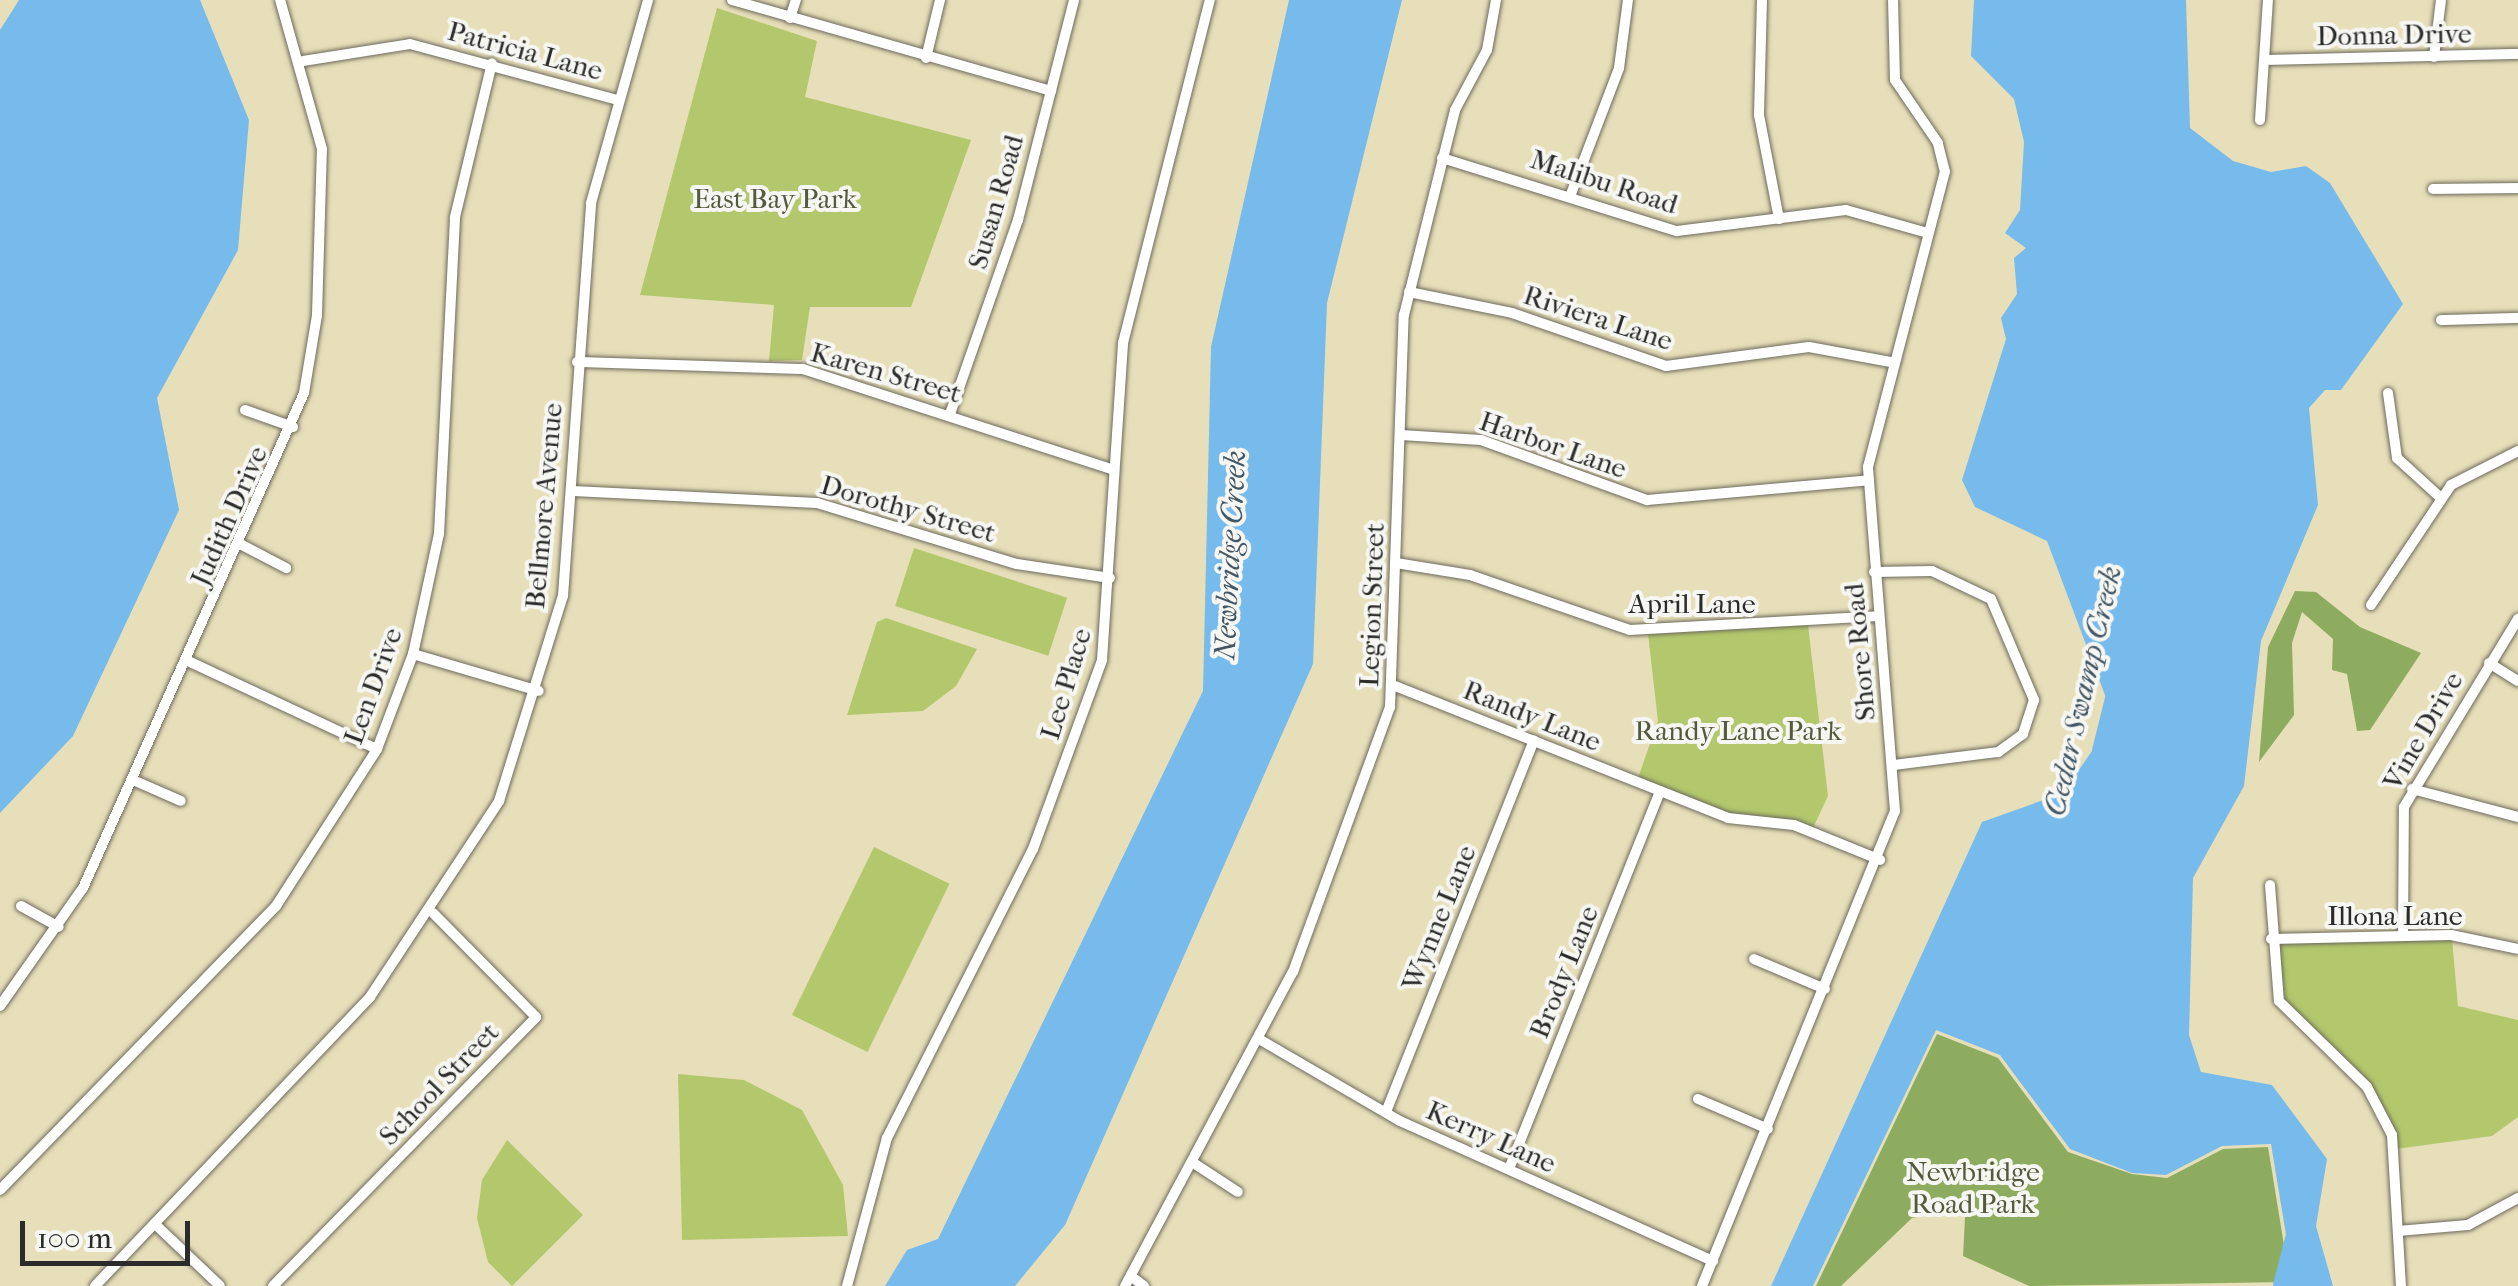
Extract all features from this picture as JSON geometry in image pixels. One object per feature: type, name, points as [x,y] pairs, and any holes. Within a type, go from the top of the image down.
[{"type":"street","name":"Judith Drive","points":[[0,1006],[59,927],[133,780],[292,427],[312,351],[322,214],[318,116],[280,0]]},
{"type":"street","name":"Bellmore Avenue","points":[[95,1286],[370,997],[434,913],[499,801],[539,692],[563,596],[590,203],[648,0]]},
{"type":"street","points":[[732,0],[1050,91]]},
{"type":"street","points":[[790,18],[796,0]]},
{"type":"street","points":[[926,58],[940,0]]},
{"type":"street","name":"Susan Road","points":[[950,414],[1050,91],[1074,0]]},
{"type":"street","name":"Lee Place","points":[[848,1286],[886,1138],[1032,849],[1080,724],[1106,640],[1123,343],[1210,0]]},
{"type":"street","name":"Legion Street","points":[[1128,1282],[1195,1164],[1293,972],[1395,686],[1400,435],[1409,292],[1442,158],[1487,50],[1496,0]]},
{"type":"street","points":[[1571,194],[1619,68],[1628,0]]},
{"type":"street","points":[[1762,0],[1759,115],[1779,219]]},
{"type":"street","name":"Shore Road","points":[[1702,1286],[1880,860],[1895,811],[1869,480],[1890,362],[1928,233],[1943,159],[1895,80],[1893,0]]},
{"type":"street","points":[[2260,120],[2270,60],[2268,0]]},
{"type":"street","points":[[2434,57],[2441,0]]},
{"type":"street","name":"Patricia Lane","points":[[303,61],[410,44],[618,100]]},
{"type":"street","name":"Donna Drive","points":[[2270,60],[2518,54]]},
{"type":"street","name":"Len Drive","points":[[0,1190],[276,906],[337,824],[377,749],[413,654],[439,534],[455,217],[492,63]]},
{"type":"street","name":"Malibu Road","points":[[1442,158],[1571,194],[1677,231],[1846,210],[1928,233]]},
{"type":"street","points":[[2433,189],[2518,188]]},
{"type":"street","name":"Riviera Lane","points":[[1409,292],[1512,313],[1666,366],[1808,347],[1890,362]]},
{"type":"street","points":[[2442,320],[2518,318]]},
{"type":"street","name":"Karen Street","points":[[578,362],[804,369],[1114,470]]},
{"type":"street","points":[[2388,393],[2397,458],[2440,498]]},
{"type":"street","points":[[245,410],[292,427]]},
{"type":"street","name":"Harbor Lane","points":[[1400,435],[1481,440],[1647,500],[1869,480]]},
{"type":"street","points":[[2371,605],[2440,498],[2464,473],[2518,451]]},
{"type":"street","name":"Dorothy Street","points":[[572,491],[818,503],[1017,564],[1110,578]]},
{"type":"street","points":[[242,545],[286,568]]},
{"type":"street","name":"April Lane","points":[[1396,563],[1470,575],[1630,630],[1878,616]]},
{"type":"street","points":[[1874,572],[1932,570],[1991,599],[2034,700],[2023,734],[1998,752],[1892,765]]},
{"type":"street","name":"Vine Drive","points":[[2403,936],[2400,828],[2412,788],[2518,619]]},
{"type":"street","points":[[413,654],[539,692]]},
{"type":"street","points":[[188,661],[377,749]]},
{"type":"street","points":[[2489,663],[2518,680]]},
{"type":"street","name":"Randy Lane","points":[[1395,686],[1728,818],[1809,830],[1880,860]]},
{"type":"street","name":"Wynne Lane","points":[[1386,1112],[1534,740]]},
{"type":"street","points":[[133,780],[180,802]]},
{"type":"street","points":[[2412,788],[2518,817]]},
{"type":"street","name":"Brody Lane","points":[[1509,1169],[1660,791]]},
{"type":"street","points":[[2270,885],[2271,938],[2279,1000],[2379,1105],[2392,1135],[2402,1286]]},
{"type":"street","points":[[21,906],[59,927]]},
{"type":"street","name":"School Street","points":[[274,1286],[536,1017],[434,913]]},
{"type":"street","name":"Illona Lane","points":[[2271,938],[2403,936],[2518,949]]},
{"type":"street","points":[[1754,959],[1825,989]]},
{"type":"street","name":"Kerry Lane","points":[[1259,1039],[1386,1112],[1713,1261]]},
{"type":"street","points":[[1698,1100],[1768,1129]]},
{"type":"street","points":[[1195,1164],[1238,1192]]},
{"type":"street","points":[[2398,1231],[2468,1226],[2518,1198]]},
{"type":"street","points":[[156,1225],[220,1286]]},
{"type":"street","points":[[1128,1282],[1144,1286]]},
{"type":"green space","name":"East Bay Park","points":[[717,8],[817,41],[805,97],[971,140],[911,307],[810,307],[802,360],[769,361],[774,305],[640,295]]},
{"type":"green space","points":[[914,548],[1067,598],[1048,656],[895,606]]},
{"type":"green space","points":[[2295,591],[2316,592],[2360,627],[2421,653],[2370,730],[2357,731],[2347,674],[2332,670],[2333,639],[2302,612],[2292,643],[2294,715],[2259,762],[2268,647]]},
{"type":"green space","points":[[886,618],[977,649],[956,686],[923,711],[847,715],[877,622]]},
{"type":"green space","name":"Randy Lane Park","points":[[1808,625],[1828,796],[1813,828],[1727,814],[1638,778],[1658,721],[1648,634]]},
{"type":"green space","points":[[874,847],[949,884],[868,1052],[792,1015]]},
{"type":"green space","points":[[2452,939],[2458,1006],[2518,1020],[2518,1117],[2492,1136],[2396,1149],[2388,1117],[2281,998],[2275,951],[2284,941]]},
{"type":"green space","name":"Newbridge Road Park","points":[[1937,1034],[1998,1058],[2068,1152],[2132,1174],[2167,1178],[2223,1149],[2268,1147],[2290,1282],[2029,1286],[1963,1256],[1965,1217],[1947,1211],[1912,1218],[1841,1286],[1816,1286]]},
{"type":"green space","points":[[678,1074],[744,1080],[802,1110],[843,1185],[848,1236],[682,1240]]},
{"type":"green space","points":[[507,1140],[583,1215],[512,1286],[488,1262],[477,1218],[482,1180]]},
{"type":"water","points":[[19,0],[200,0],[249,120],[238,250],[157,398],[179,510],[73,736],[0,813],[0,30]]},
{"type":"water","name":"Newbridge Creek","points":[[1289,0],[1402,0],[1327,303],[1313,664],[1065,1225],[1015,1286],[885,1286],[907,1250],[938,1239],[1203,691],[1211,347]]},
{"type":"water","points":[[1974,0],[2186,0],[2190,128],[2233,161],[2271,172],[2306,166],[2330,183],[2403,304],[2341,390],[2325,390],[2309,408],[2318,505],[2261,641],[2244,786],[2193,878],[2189,1035],[2201,1072],[2272,1085],[2327,1159],[2316,1226],[2333,1286],[2284,1286],[2294,1283],[2271,1144],[2222,1146],[2166,1175],[2132,1173],[2070,1149],[2000,1055],[1936,1030],[1813,1286],[1771,1286],[1982,822],[2063,793],[2114,719],[2047,541],[1975,507],[1962,480],[2006,339],[2001,318],[2017,294],[2014,258],[2026,248],[2005,233],[2020,210],[2024,142],[2014,99],[1971,56]]},
{"type":"waterway","name":"Cedar Swamp Creek","points":[[2102,751],[2118,687]]},
{"type":"waterway","name":"Cedar Swamp Creek","points":[[2283,1286],[2296,1235]]}]
